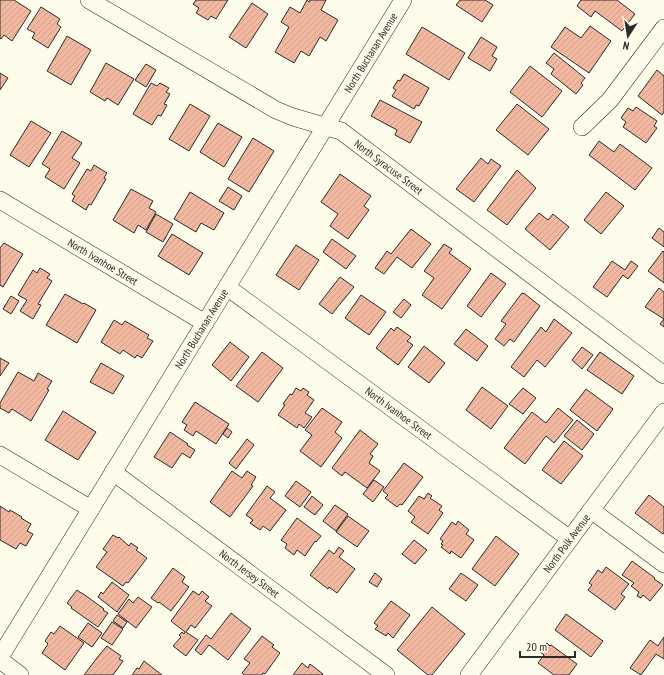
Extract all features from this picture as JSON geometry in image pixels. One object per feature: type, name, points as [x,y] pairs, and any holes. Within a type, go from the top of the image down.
[{"type":"street","name":"North Syracuse Street","points":[[89,0],[276,110],[293,118],[341,131],[664,375]]},
{"type":"street","name":"North Buchanan Avenue","points":[[0,657],[403,0]]},
{"type":"street","points":[[582,127],[610,100],[664,28]]},
{"type":"street","name":"North Ivanhoe Street","points":[[0,200],[205,323]]},
{"type":"street","name":"North Ivanhoe Street","points":[[227,287],[570,539]]},
{"type":"street","name":"North Polk Avenue","points":[[469,675],[664,412]]},
{"type":"street","points":[[0,455],[91,509]]},
{"type":"street","name":"North Jersey Street","points":[[113,472],[386,675]]},
{"type":"street","points":[[591,510],[664,564]]},
{"type":"street","points":[[0,660],[20,675]]},
{"type":"building","points":[[0,0],[14,0],[31,11],[12,41],[4,35],[1,39],[0,38]]},
{"type":"building","points":[[196,0],[228,0],[216,19],[211,16],[208,20],[196,13],[199,8],[193,4]]},
{"type":"building","points":[[307,0],[309,2],[310,0],[326,0],[321,10],[338,20],[326,41],[320,37],[309,56],[301,51],[294,63],[275,52],[289,27],[281,22],[290,7],[300,13]]},
{"type":"building","points":[[460,0],[485,0],[493,5],[482,22],[456,5]]},
{"type":"building","points":[[581,0],[617,0],[635,14],[622,31],[595,11],[591,17],[577,6]]},
{"type":"building","points":[[252,3],[268,14],[246,48],[229,37]]},
{"type":"building","points":[[41,7],[60,19],[57,24],[61,27],[48,48],[32,38],[35,33],[27,29]]},
{"type":"building","points":[[590,26],[611,41],[589,73],[551,47],[565,27],[581,38]]},
{"type":"building","points":[[422,27],[465,53],[449,80],[406,54]]},
{"type":"building","points":[[67,36],[91,50],[71,85],[47,71]]},
{"type":"building","points":[[481,37],[497,47],[492,56],[497,59],[490,71],[468,58]]},
{"type":"building","points":[[554,53],[585,78],[581,83],[583,85],[576,94],[551,74],[554,69],[546,63]]},
{"type":"building","points":[[106,63],[134,79],[118,105],[107,98],[105,101],[90,92]]},
{"type":"building","points":[[146,64],[156,70],[146,87],[135,80]]},
{"type":"building","points":[[530,66],[562,91],[542,117],[510,92]]},
{"type":"building","points":[[657,70],[664,76],[664,112],[662,115],[638,96]]},
{"type":"building","points":[[0,73],[8,78],[0,90]]},
{"type":"building","points":[[404,74],[429,88],[419,106],[416,105],[414,109],[392,96],[396,90],[393,88]]},
{"type":"building","points":[[151,83],[157,86],[160,83],[169,88],[166,92],[170,94],[164,104],[167,105],[161,116],[158,115],[152,125],[133,114]]},
{"type":"building","points":[[380,100],[422,122],[410,143],[395,135],[397,130],[371,116]]},
{"type":"building","points":[[190,104],[210,116],[189,151],[169,139]]},
{"type":"building","points":[[517,104],[549,129],[528,155],[496,130]]},
{"type":"building","points":[[636,107],[657,121],[654,126],[657,128],[646,143],[623,127],[626,122],[621,118],[628,108],[633,111]]},
{"type":"building","points":[[31,121],[51,133],[29,167],[10,155]]},
{"type":"building","points":[[218,123],[242,137],[224,167],[200,152]]},
{"type":"building","points":[[62,131],[82,143],[72,158],[80,163],[64,189],[45,177],[50,169],[42,164]]},
{"type":"building","points":[[253,138],[274,151],[249,192],[228,179]]},
{"type":"building","points":[[599,141],[614,152],[620,144],[652,168],[635,190],[589,155]]},
{"type":"building","points":[[481,158],[488,164],[491,159],[501,166],[474,202],[456,189]]},
{"type":"building","points":[[94,165],[107,173],[104,178],[106,179],[91,205],[89,204],[86,210],[72,201],[75,196],[72,194],[87,169],[91,171]]},
{"type":"building","points":[[517,170],[536,188],[507,225],[487,210]]},
{"type":"building","points":[[340,174],[371,196],[364,206],[369,210],[348,239],[330,226],[338,214],[321,202]]},
{"type":"building","points":[[228,187],[242,196],[234,210],[219,201]]},
{"type":"building","points":[[131,189],[153,201],[149,208],[156,212],[146,230],[138,225],[134,233],[113,220]]},
{"type":"building","points":[[190,192],[224,213],[214,230],[201,223],[196,232],[174,219]]},
{"type":"building","points":[[606,192],[624,206],[601,234],[584,220]]},
{"type":"building","points":[[539,213],[548,220],[553,214],[569,227],[550,250],[525,229]]},
{"type":"building","points":[[156,214],[173,224],[163,242],[146,232]]},
{"type":"building","points":[[659,228],[664,232],[664,247],[652,238]]},
{"type":"building","points":[[411,229],[431,244],[412,268],[397,257],[384,274],[375,268],[387,251],[391,254]]},
{"type":"building","points":[[172,234],[203,253],[189,275],[158,256]]},
{"type":"building","points":[[332,239],[356,256],[346,269],[323,252]]},
{"type":"building","points":[[4,243],[23,254],[3,287],[0,285],[0,248]]},
{"type":"building","points":[[444,244],[452,249],[449,253],[471,269],[442,309],[422,295],[434,278],[424,271]]},
{"type":"building","points":[[296,245],[319,260],[299,290],[276,275]]},
{"type":"building","points":[[663,251],[664,252],[664,283],[648,271]]},
{"type":"building","points":[[612,261],[625,270],[631,261],[638,266],[628,279],[623,275],[607,297],[593,287]]},
{"type":"building","points":[[40,268],[50,274],[47,278],[52,281],[38,304],[41,305],[33,319],[20,311],[27,300],[18,295],[33,270],[37,273]]},
{"type":"building","points":[[491,273],[506,284],[481,317],[467,306]]},
{"type":"building","points":[[340,277],[354,287],[332,314],[319,304]]},
{"type":"building","points":[[659,288],[664,292],[664,319],[645,307]]},
{"type":"building","points":[[522,293],[540,306],[514,342],[510,339],[504,346],[495,339],[506,324],[501,321]]},
{"type":"building","points":[[65,294],[96,310],[77,343],[46,325]]},
{"type":"building","points":[[361,295],[386,312],[369,335],[345,318]]},
{"type":"building","points":[[11,296],[19,301],[11,314],[3,309]]},
{"type":"building","points":[[404,299],[411,305],[401,318],[393,312]]},
{"type":"building","points":[[554,319],[572,333],[545,367],[537,360],[524,377],[511,367],[541,327],[546,332]]},
{"type":"building","points":[[664,319],[664,327],[660,324]]},
{"type":"building","points":[[114,320],[122,325],[125,321],[149,335],[147,338],[153,341],[142,358],[137,355],[135,358],[123,350],[120,354],[101,342]]},
{"type":"building","points":[[397,327],[411,337],[407,341],[413,345],[398,365],[376,348],[391,328],[394,331]]},
{"type":"building","points":[[466,329],[488,346],[477,361],[454,344]]},
{"type":"building","points":[[230,342],[249,357],[231,381],[212,365]]},
{"type":"building","points":[[424,346],[445,363],[429,383],[408,367]]},
{"type":"building","points":[[582,347],[593,355],[582,369],[572,360]]},
{"type":"building","points":[[262,352],[283,368],[258,402],[236,386]]},
{"type":"building","points":[[600,352],[634,376],[622,394],[587,370]]},
{"type":"building","points":[[0,358],[9,363],[0,376]]},
{"type":"building","points":[[101,363],[124,376],[113,394],[90,382]]},
{"type":"building","points":[[18,372],[34,381],[38,373],[52,381],[47,389],[49,390],[31,421],[12,409],[9,413],[0,408],[0,403]]},
{"type":"building","points":[[482,387],[508,406],[491,429],[466,410]]},
{"type":"building","points":[[296,388],[301,391],[303,388],[309,392],[307,395],[314,400],[305,413],[312,417],[304,428],[299,424],[297,428],[278,415],[285,405],[283,404],[290,394],[292,395]]},
{"type":"building","points":[[523,388],[536,398],[523,414],[509,404]]},
{"type":"building","points":[[586,389],[613,409],[597,431],[570,410]]},
{"type":"building","points":[[195,402],[229,424],[216,444],[196,431],[193,436],[184,430],[187,425],[182,422]]},
{"type":"building","points":[[322,408],[342,422],[335,432],[342,438],[321,467],[300,451],[312,435],[305,430]]},
{"type":"building","points":[[558,408],[573,420],[554,443],[546,436],[525,464],[504,448],[532,412],[546,423]]},
{"type":"building","points":[[63,411],[96,432],[78,460],[45,440]]},
{"type":"building","points":[[577,420],[594,434],[582,450],[564,436]]},
{"type":"building","points":[[227,428],[232,432],[228,438],[223,434]]},
{"type":"building","points":[[360,430],[378,444],[370,454],[373,456],[369,463],[380,471],[367,488],[345,472],[342,476],[332,468]]},
{"type":"building","points":[[170,432],[195,450],[190,458],[182,453],[172,468],[154,457]]},
{"type":"building","points":[[247,439],[254,445],[236,469],[229,463]]},
{"type":"building","points":[[564,441],[583,456],[561,484],[542,470]]},
{"type":"building","points":[[404,463],[423,477],[402,505],[400,504],[397,507],[385,498],[388,495],[383,491]]},
{"type":"building","points":[[232,471],[242,478],[247,471],[256,477],[251,485],[253,486],[230,517],[210,502]]},
{"type":"building","points":[[374,480],[384,487],[373,502],[363,494]]},
{"type":"building","points":[[296,481],[311,492],[300,507],[285,496]]},
{"type":"building","points":[[267,486],[275,492],[270,498],[286,510],[270,531],[263,526],[260,530],[250,523],[253,520],[246,515]]},
{"type":"building","points":[[428,493],[432,496],[430,498],[442,506],[439,510],[443,513],[428,534],[411,522],[415,517],[408,511],[419,496],[424,499]]},
{"type":"building","points":[[649,495],[664,507],[663,534],[635,513]]},
{"type":"building","points":[[312,496],[323,505],[315,515],[304,507]]},
{"type":"building","points":[[335,505],[348,514],[336,531],[323,521]]},
{"type":"building","points":[[0,506],[9,512],[10,510],[31,524],[27,531],[33,534],[26,546],[20,543],[16,549],[0,540]]},
{"type":"building","points":[[348,516],[369,531],[357,547],[336,532]]},
{"type":"building","points":[[297,518],[321,536],[316,542],[315,541],[305,556],[297,550],[294,555],[285,548],[287,544],[281,540]]},
{"type":"building","points":[[458,521],[469,530],[466,534],[474,540],[461,558],[451,551],[450,554],[441,547],[443,545],[441,544],[443,541],[440,539],[452,522],[456,525]]},
{"type":"building","points":[[113,535],[118,538],[119,537],[129,546],[131,543],[138,548],[136,550],[147,558],[128,583],[126,582],[123,586],[96,567],[107,552],[103,549]]},
{"type":"building","points":[[496,536],[519,554],[495,586],[472,569]]},
{"type":"building","points":[[414,540],[427,550],[415,564],[402,554]]},
{"type":"building","points":[[339,547],[344,551],[339,557],[355,569],[337,593],[329,587],[328,589],[310,575],[329,550],[334,554]]},
{"type":"building","points":[[632,561],[663,585],[650,601],[643,595],[641,598],[637,596],[639,592],[631,586],[634,583],[622,575]]},
{"type":"building","points":[[606,567],[629,584],[621,594],[625,597],[615,610],[588,590],[592,585],[589,583],[598,570],[602,573]]},
{"type":"building","points":[[173,568],[185,577],[182,582],[189,587],[171,611],[151,598]]},
{"type":"building","points":[[375,573],[382,579],[377,587],[369,582]]},
{"type":"building","points":[[461,573],[478,585],[466,601],[449,589]]},
{"type":"building","points":[[112,582],[129,595],[117,612],[98,597],[101,592],[103,594]]},
{"type":"building","points":[[77,590],[108,613],[98,627],[71,608],[72,607],[67,603]]},
{"type":"building","points":[[193,591],[199,595],[202,591],[209,597],[205,601],[212,606],[195,628],[191,625],[186,632],[198,640],[186,656],[173,646],[181,637],[179,635],[182,632],[184,634],[185,632],[171,621]]},
{"type":"building","points":[[138,597],[152,607],[136,628],[118,614],[129,599],[133,603]]},
{"type":"building","points":[[391,601],[410,615],[393,638],[388,633],[386,636],[375,629],[378,626],[374,623]]},
{"type":"building","points":[[432,607],[465,634],[432,675],[428,675],[397,650]]},
{"type":"building","points":[[231,613],[251,629],[228,660],[209,645],[201,655],[195,650],[206,635],[211,639]]},
{"type":"building","points":[[566,614],[603,641],[591,657],[555,630]]},
{"type":"building","points":[[117,615],[127,622],[123,628],[113,621]]},
{"type":"building","points":[[112,622],[123,629],[112,645],[101,638]]},
{"type":"building","points":[[88,623],[102,633],[92,647],[78,637]]},
{"type":"building","points":[[60,626],[84,643],[65,670],[42,653],[48,644],[45,641],[51,632],[54,634]]},
{"type":"building","points":[[262,636],[274,645],[272,647],[280,653],[265,674],[244,675],[242,673],[250,663],[244,659]]},
{"type":"building","points":[[664,637],[664,659],[656,654],[641,675],[630,668],[650,640],[658,646]]},
{"type":"building","points":[[547,643],[577,664],[569,675],[554,675],[538,663],[544,655],[540,652]]},
{"type":"building","points":[[107,646],[121,656],[119,659],[123,661],[113,675],[84,675],[100,654]]},
{"type":"building","points":[[144,661],[162,675],[132,675],[137,668],[139,669]]},
{"type":"building","points":[[302,663],[308,668],[310,664],[323,674],[293,675]]}]
